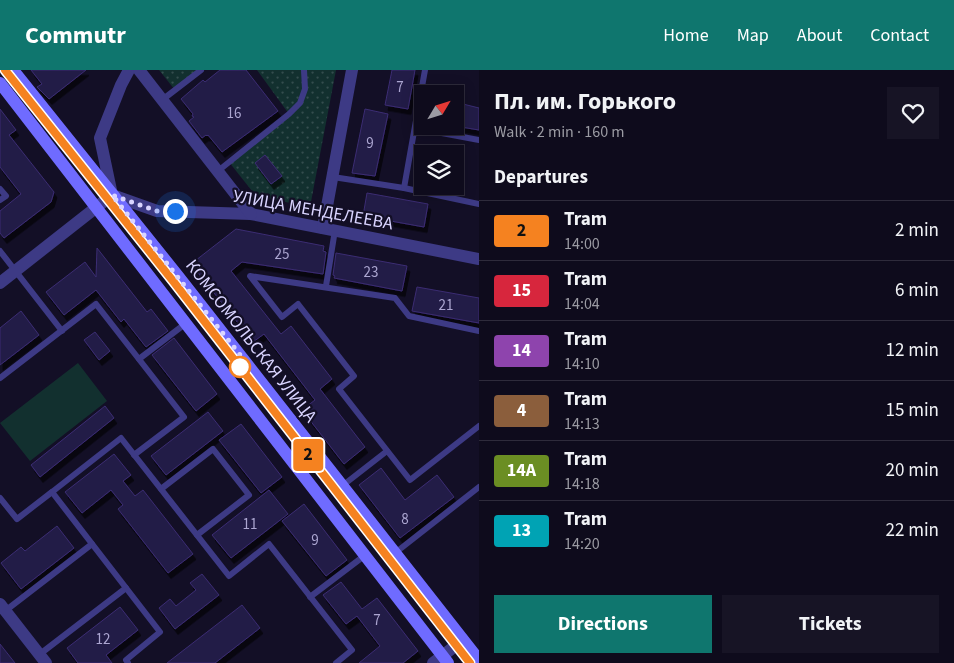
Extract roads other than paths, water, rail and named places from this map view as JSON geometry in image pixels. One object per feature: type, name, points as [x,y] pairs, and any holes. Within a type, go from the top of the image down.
[{"type":"main road","name":"КОМСОМОЛЬСКАЯ УЛИЦА","points":[[17,73],[479,660]]},
{"type":"main road","points":[[0,83],[364,556],[441,661]]},
{"type":"street","points":[[0,283],[112,195],[100,138],[129,70]]},
{"type":"street","points":[[139,70],[252,214]]},
{"type":"street","points":[[329,229],[333,177],[352,70]]},
{"type":"street","name":"УЛИЦА МЕНДЕЛЕЕВА","points":[[112,195],[157,211],[252,214],[479,259]]},
{"type":"street","points":[[3,607],[43,659]]},
{"type":"street","points":[[441,661],[463,640]]},
{"type":"lane","points":[[162,100],[201,70]]},
{"type":"lane","points":[[218,170],[289,114],[300,103],[305,89],[304,70]]},
{"type":"lane","points":[[422,85],[425,70]]},
{"type":"lane","points":[[404,188],[414,133]]},
{"type":"lane","points":[[452,135],[479,140]]},
{"type":"lane","points":[[333,177],[404,188],[479,204]]},
{"type":"lane","points":[[0,188],[6,196],[0,200]]},
{"type":"lane","points":[[326,286],[329,229]]},
{"type":"lane","points":[[0,251],[62,331]]},
{"type":"lane","points":[[479,331],[409,316],[395,298],[326,286],[250,276],[282,317],[298,304],[304,311],[354,376],[339,388],[410,480],[479,426]]},
{"type":"lane","points":[[0,378],[96,304],[184,418],[134,455]]},
{"type":"lane","points":[[139,359],[185,324]]},
{"type":"lane","points":[[0,498],[17,520],[121,438],[229,576],[269,544],[352,650],[336,663]]},
{"type":"lane","points":[[161,489],[213,449],[249,496],[197,535]]},
{"type":"lane","points":[[342,486],[387,451]]},
{"type":"lane","points":[[395,553],[479,487]]},
{"type":"lane","points":[[52,492],[160,632],[126,660],[128,663]]},
{"type":"lane","points":[[3,607],[92,544]]},
{"type":"lane","points":[[310,597],[364,556]]},
{"type":"lane","points":[[43,659],[126,588]]},
{"type":"tram line","points":[[5,70],[173,281],[470,663]]},
{"type":"tram line","name":"2","points":[[5,70],[173,281],[470,663]]}]
